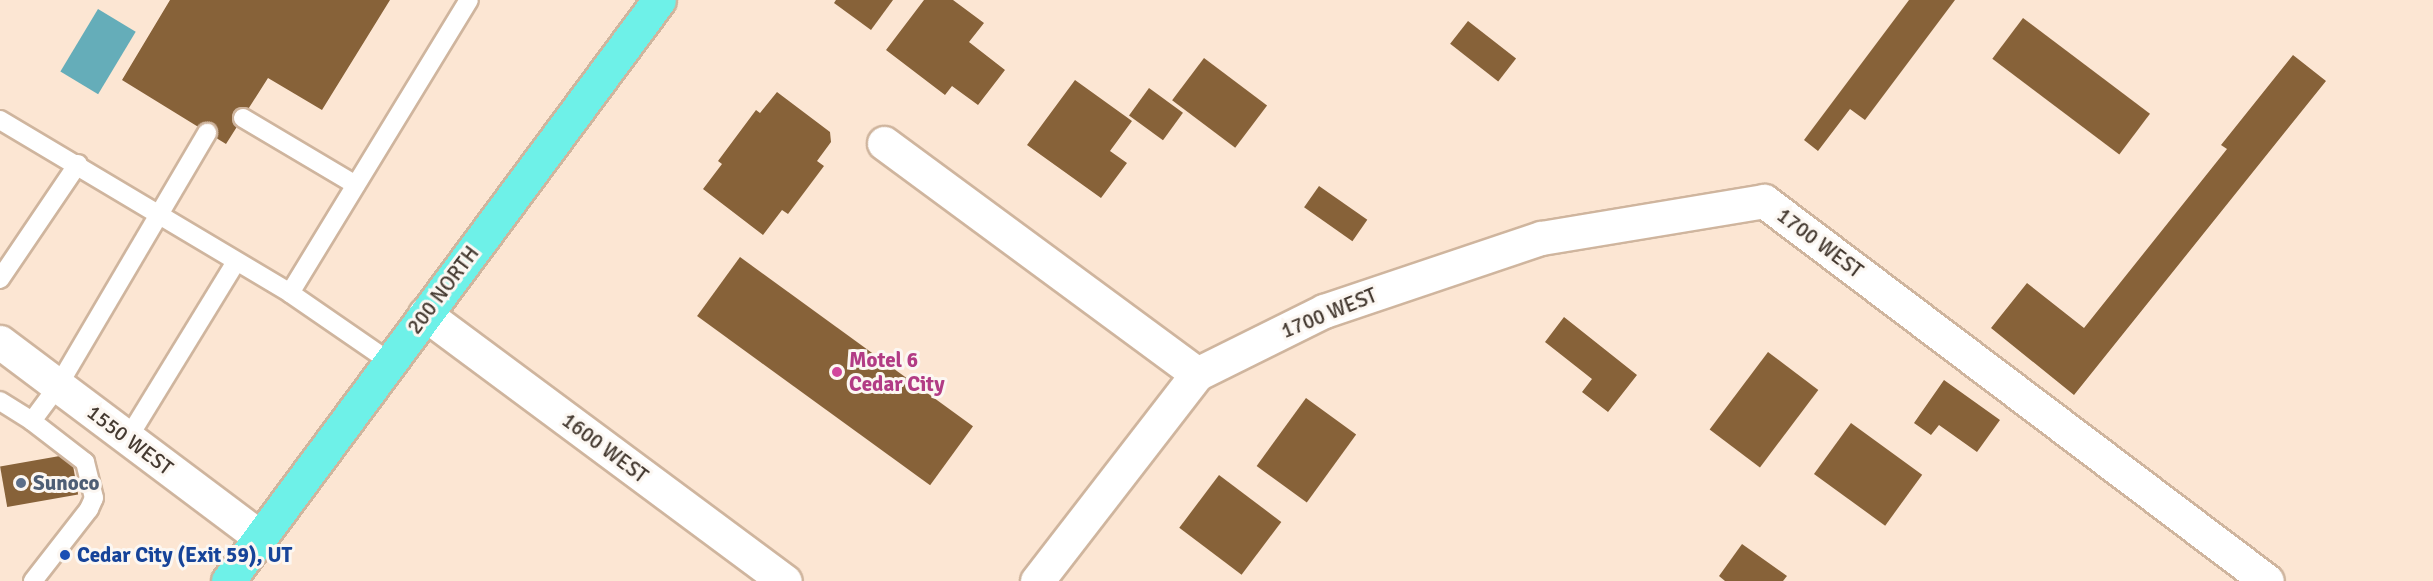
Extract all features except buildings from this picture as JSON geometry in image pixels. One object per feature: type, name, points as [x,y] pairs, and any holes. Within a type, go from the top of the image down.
[{"type":"main road","name":"200 NORTH","points":[[228,581],[658,0]]},
{"type":"street","points":[[884,143],[1197,374]]},
{"type":"street","name":"1700 WEST","points":[[1037,581],[1197,374],[1324,311],[1541,238],[1764,201],[2267,581]]},
{"type":"street","name":"1600 WEST","points":[[425,314],[786,581]]},
{"type":"street","name":"1550 WEST","points":[[0,342],[260,537]]},
{"type":"lane","points":[[290,293],[469,0]]},
{"type":"lane","points":[[243,118],[356,185]]},
{"type":"lane","points":[[0,120],[290,293],[390,362]]},
{"type":"lane","points":[[32,421],[58,386],[207,133]]},
{"type":"lane","points":[[0,279],[78,165]]},
{"type":"lane","points":[[128,438],[236,262]]},
{"type":"lane","points":[[0,401],[32,421],[85,462],[94,498],[89,509],[33,581]]},
{"type":"water","points":[[98,9],[136,32],[98,94],[60,72]]},
{"type":"place","name":"Motel 6 Cedar City","points":[[837,372]]},
{"type":"place","name":"Sunoco","points":[[21,483]]},
{"type":"place","name":"Cedar City (Exit 59), UT","points":[[65,555]]}]
